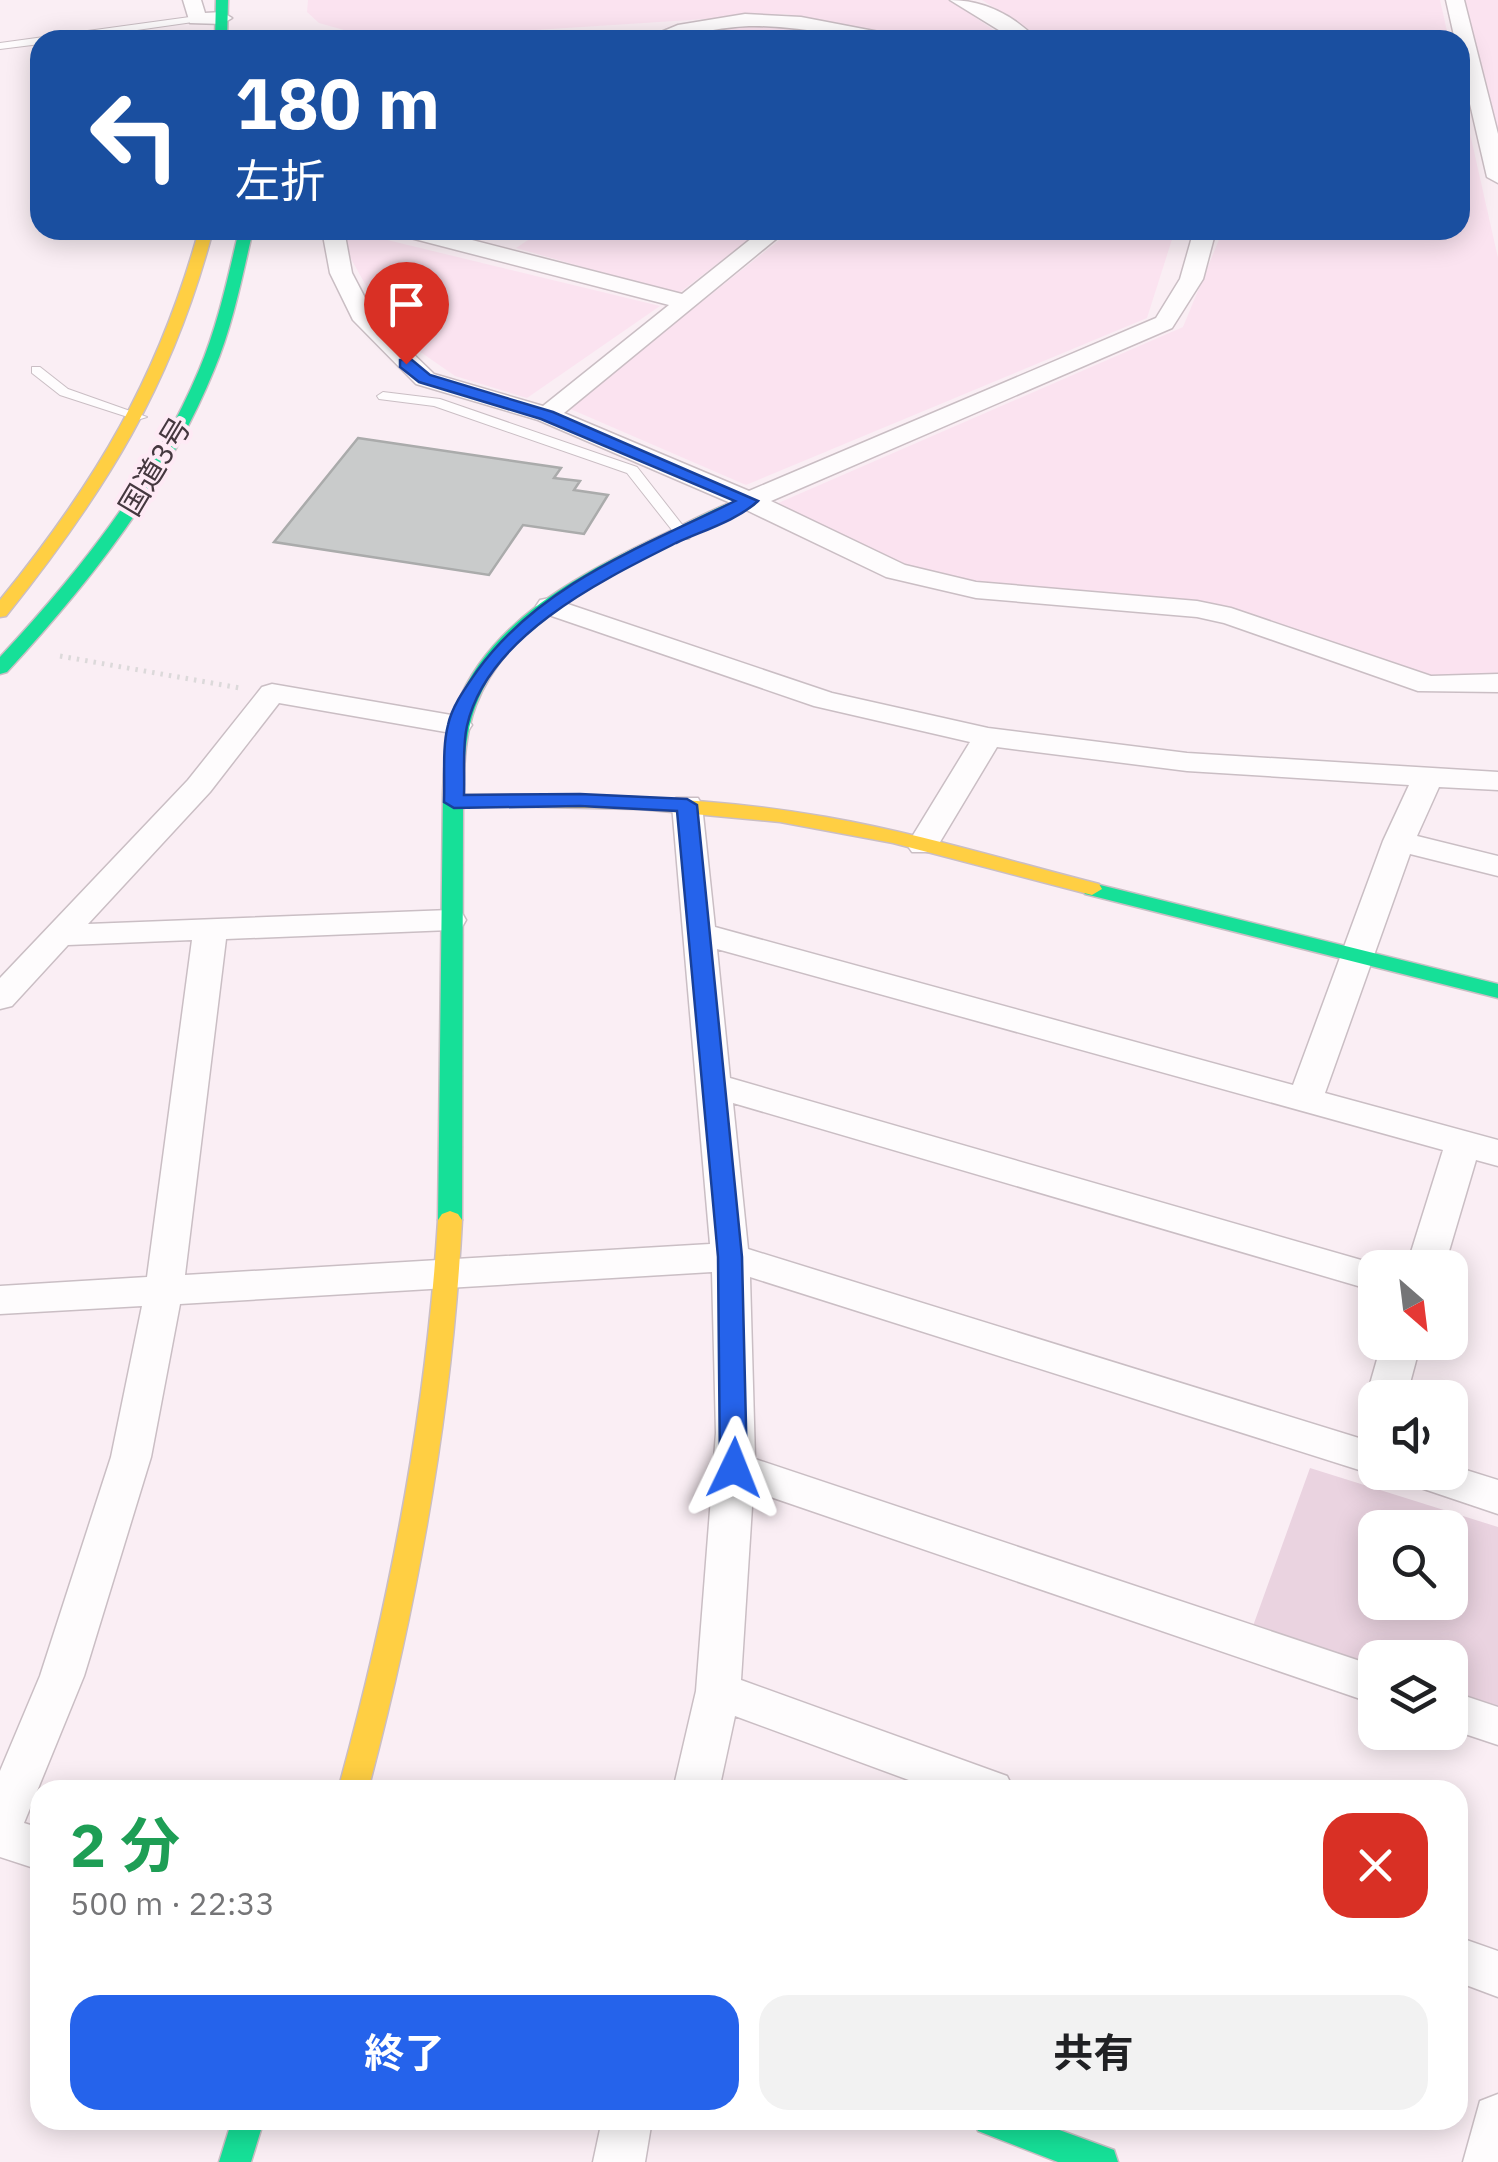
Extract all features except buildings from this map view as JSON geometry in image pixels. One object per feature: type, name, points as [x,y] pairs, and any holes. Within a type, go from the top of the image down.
[{"type":"main road","name":"国道3号","points":[[0,612],[51,552],[142,417],[195,289],[204,240]]},
{"type":"main road","name":"国道3号","points":[[0,668],[97,558],[199,388],[232,291],[244,240]]},
{"type":"main road","points":[[356,1780],[410,1567],[433,1424],[448,1272],[450,920],[457,725],[475,687],[504,646],[550,606],[594,577],[750,501]]},
{"type":"main road","points":[[454,802],[580,800],[687,805],[827,823],[1498,992]]},
{"type":"main road","points":[[235,2162],[245,2130]]},
{"type":"main road","points":[[1016,2130],[1102,2162]]},
{"type":"street","points":[[959,0],[1011,30]]},
{"type":"street","points":[[1455,0],[1462,30]]},
{"type":"street","points":[[195,10],[221,19]]},
{"type":"street","points":[[696,30],[748,18],[774,18],[846,30]]},
{"type":"street","points":[[828,30],[832,27]]},
{"type":"street","points":[[1470,62],[1498,178]]},
{"type":"street","points":[[335,240],[341,273],[365,320],[424,379],[547,415],[750,501],[896,572],[976,590],[1231,616],[1428,684],[1498,683]]},
{"type":"street","points":[[448,240],[684,302]]},
{"type":"street","points":[[493,251],[510,240]]},
{"type":"street","points":[[547,415],[763,240]]},
{"type":"street","points":[[750,501],[1164,324],[1179,307],[1205,240]]},
{"type":"street","points":[[550,606],[824,700],[988,738],[1187,762],[1498,781]]},
{"type":"street","points":[[0,998],[199,786],[272,693],[457,725]]},
{"type":"street","points":[[922,844],[988,738]]},
{"type":"street","points":[[1305,1100],[1399,842],[1428,777]]},
{"type":"street","points":[[687,805],[730,1257],[734,1468],[718,1691],[698,1780]]},
{"type":"street","points":[[1399,842],[1498,866]]},
{"type":"street","points":[[63,935],[450,920]]},
{"type":"street","points":[[0,1825],[62,1676],[131,1457],[164,1290],[210,932]]},
{"type":"street","points":[[698,933],[1480,1148],[1433,1250]]},
{"type":"street","points":[[712,1085],[1358,1273]]},
{"type":"street","points":[[0,1300],[730,1257],[1358,1445]]},
{"type":"street","points":[[734,1468],[1358,1679]]},
{"type":"street","points":[[1468,1487],[1498,1497]]},
{"type":"street","points":[[718,1691],[963,1780]]},
{"type":"street","points":[[1468,1716],[1498,1726]]},
{"type":"street","points":[[0,1836],[30,1846]]},
{"type":"street","points":[[1468,1964],[1498,1974]]},
{"type":"street","points":[[1489,2162],[1498,2119]]},
{"type":"street","points":[[619,2162],[625,2130]]},
{"type":"lane","points":[[94,30],[195,10]]},
{"type":"lane","points":[[0,46],[30,42]]},
{"type":"lane","points":[[36,370],[64,392],[142,417]]},
{"type":"lane","points":[[383,396],[436,402],[632,470],[684,536]]},
{"type":"path","points":[[20,648],[272,693]]},
{"type":"shaded area","points":[[308,0],[950,0],[993,30],[865,30],[785,14],[536,30],[344,30],[319,23],[307,12]]},
{"type":"shaded area","points":[[982,0],[1440,0],[1447,30],[1028,30]]},
{"type":"shaded area","points":[[1463,0],[1498,0],[1498,137]]},
{"type":"shaded area","points":[[775,22],[817,30],[710,30]]},
{"type":"shaded area","points":[[1470,133],[1498,258],[1498,673],[1426,676],[1207,604],[976,583],[918,570],[776,504],[1183,327],[1219,240],[1470,240]]},
{"type":"shaded area","points":[[341,240],[387,240],[660,306],[527,398],[455,376],[409,344],[375,302]]},
{"type":"shaded area","points":[[528,240],[748,240],[678,294],[516,248]]},
{"type":"shaded area","points":[[779,240],[1172,240],[1147,318],[746,485],[568,408]]},
{"type":"shaded area","points":[[1310,1468],[1358,1483],[1358,1490],[1380,1490],[1444,1510],[1358,1510],[1358,1620],[1468,1620],[1468,1518],[1498,1527],[1498,1709],[1468,1698],[1468,1640],[1358,1640],[1358,1661],[1253,1626]]},
{"type":"traffic: fast","points":[[221,30],[222,0]]},
{"type":"traffic: fast","points":[[0,668],[90,565],[167,451],[189,411],[213,352],[244,240]]},
{"type":"traffic: fast","points":[[450,1220],[453,795],[457,741],[467,702],[497,655],[526,624],[559,598],[634,555],[749,501]]},
{"type":"traffic: fast","points":[[1092,889],[1498,991]]},
{"type":"traffic: fast","points":[[235,2162],[245,2130]]},
{"type":"traffic: fast","points":[[1016,2130],[1102,2162]]},
{"type":"traffic: slow","points":[[0,612],[69,523],[127,433],[173,337],[203,240]]},
{"type":"traffic: slow","points":[[454,801],[640,803],[780,816],[893,837],[1092,889]]},
{"type":"traffic: slow","points":[[356,1780],[390,1649],[419,1508],[439,1365],[450,1220]]},
{"type":"route","points":[[406,364],[424,379],[547,415],[750,501],[594,577],[550,606],[504,646],[475,687],[457,725],[454,802],[580,800],[687,805],[730,1257],[734,1468]]}]
